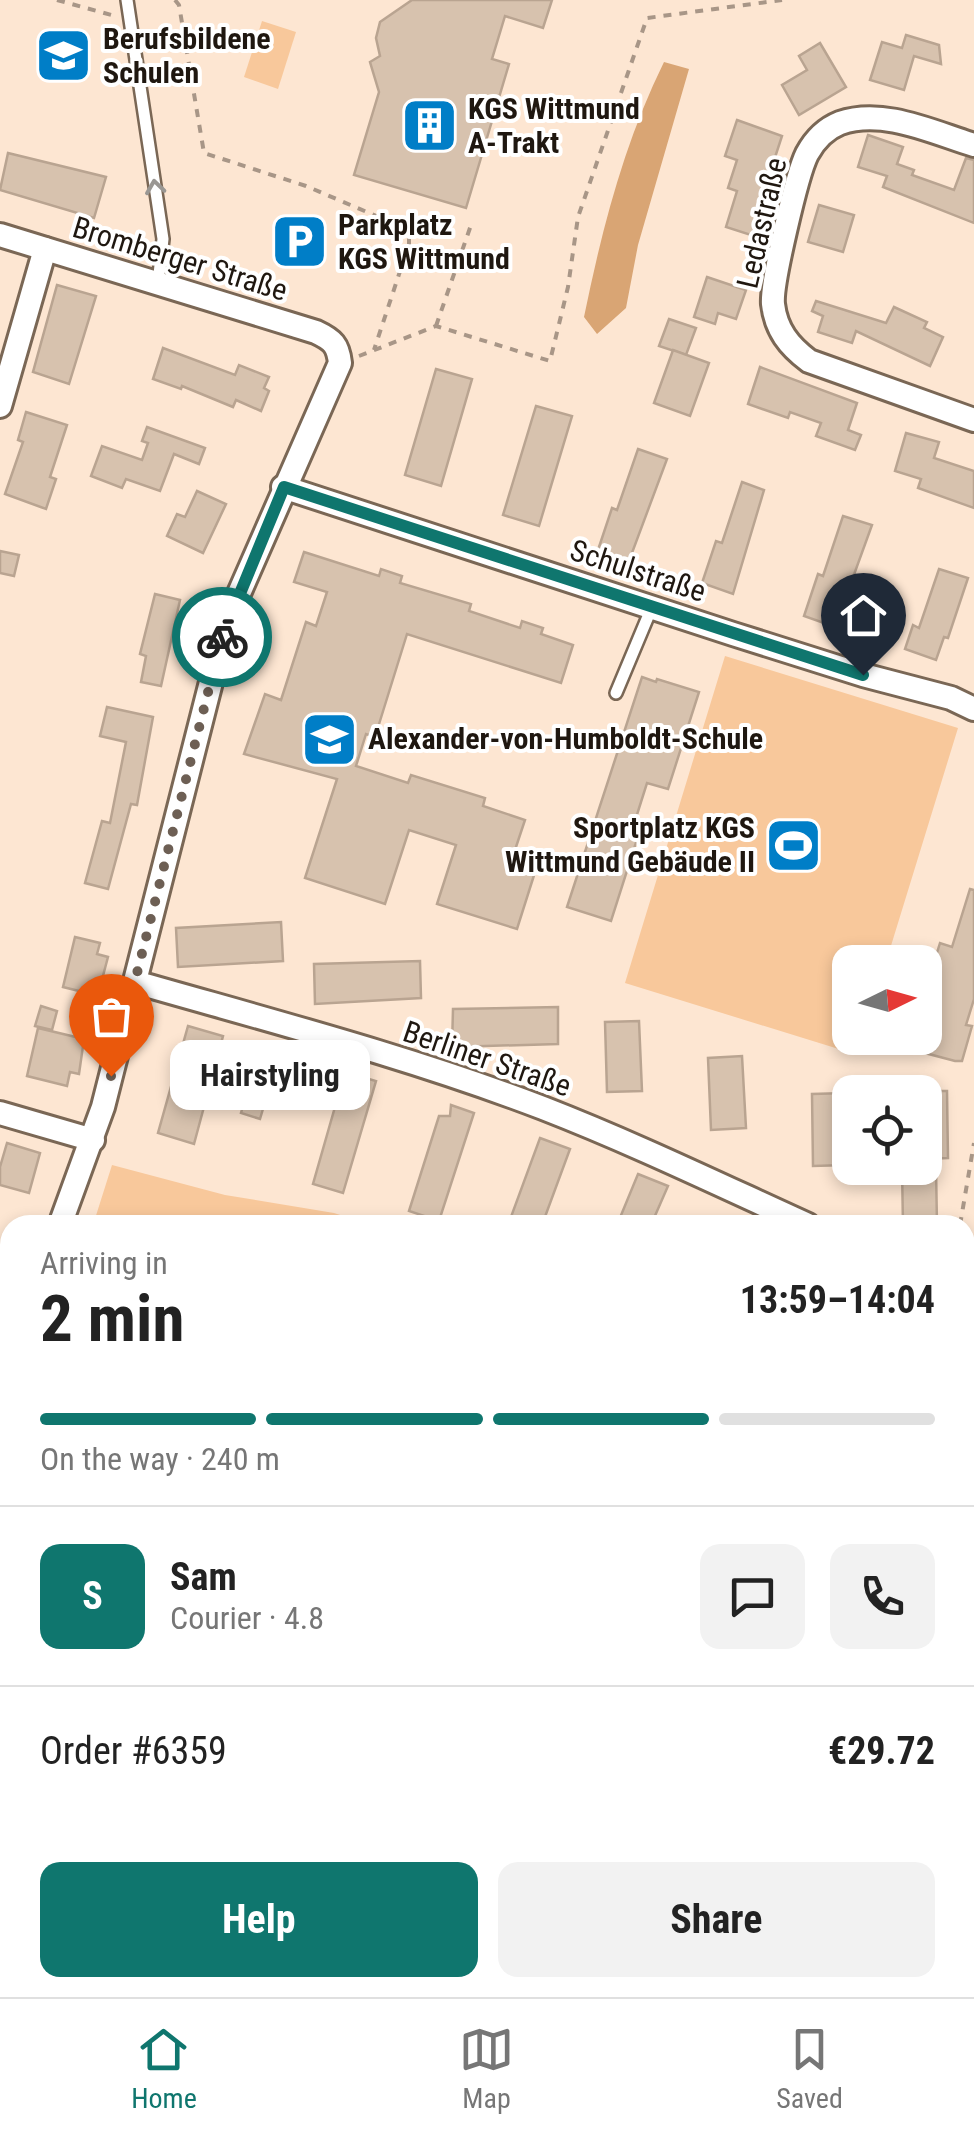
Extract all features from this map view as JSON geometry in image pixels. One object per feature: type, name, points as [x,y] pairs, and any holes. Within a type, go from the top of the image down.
[{"type":"street","name":"Ledastraße","points":[[974,145],[876,118],[856,118],[819,136],[805,157],[775,275],[772,303],[779,328],[791,348],[808,361],[974,420]]},
{"type":"street","name":"Bromberger Straße","points":[[0,235],[316,332],[331,339],[339,355]]},
{"type":"street","points":[[0,406],[45,249]]},
{"type":"street","points":[[64,1215],[92,1140],[135,982],[214,662],[232,609],[339,355]]},
{"type":"street","name":"Schulstraße","points":[[284,487],[863,675],[951,698],[974,709]]},
{"type":"street","name":"Berliner Straße","points":[[135,982],[539,1106],[639,1146],[787,1215]]},
{"type":"street","points":[[0,1113],[92,1140]]},
{"type":"lane","points":[[127,0],[163,240],[158,284]]},
{"type":"lane","points":[[616,693],[652,607]]},
{"type":"path","points":[[57,0],[130,20]]},
{"type":"path","points":[[175,0],[204,153],[306,186],[410,230],[374,350]]},
{"type":"path","points":[[339,355],[374,350],[436,326],[550,361],[568,288],[578,216],[647,18],[782,0]]},
{"type":"path","points":[[436,326],[471,225]]},
{"type":"path","points":[[962,1215],[974,1143]]},
{"type":"shaded area","points":[[262,21],[296,32],[278,89],[244,77]]},
{"type":"shaded area","points":[[664,62],[689,69],[638,245],[626,308],[597,334],[584,317],[598,251],[626,155]]},
{"type":"shaded area","name":"Sportplatz KGS Wittmund Gebäude II","points":[[725,656],[958,728],[891,945],[832,945],[832,1047],[625,983]]},
{"type":"shaded area","points":[[112,1165],[225,1195],[340,1215],[96,1215]]},
{"type":"building","name":"KGS Wittmund A-Trakt","points":[[412,0],[552,0],[543,28],[505,16],[492,59],[509,64],[466,208],[354,175],[379,92],[370,62],[380,56],[376,38],[380,22]]},
{"type":"building","points":[[906,35],[939,45],[941,64],[914,56],[904,90],[870,80],[882,42],[902,48]]},
{"type":"building","points":[[820,43],[846,87],[799,115],[782,85],[807,70],[799,56]]},
{"type":"building","points":[[737,120],[782,136],[762,197],[768,200],[757,237],[726,227],[737,191],[728,188],[737,160],[725,156]]},
{"type":"building","points":[[868,135],[903,147],[897,164],[914,170],[912,175],[954,190],[966,158],[974,160],[974,223],[883,187],[887,176],[858,167]]},
{"type":"building","points":[[8,153],[106,177],[94,218],[0,190]]},
{"type":"building","points":[[819,205],[854,215],[843,252],[808,242]]},
{"type":"building","points":[[707,277],[746,290],[736,319],[718,313],[715,324],[694,317]]},
{"type":"building","points":[[57,285],[96,296],[69,384],[33,372]]},
{"type":"building","points":[[816,301],[886,323],[894,307],[927,322],[924,328],[943,337],[930,366],[856,331],[852,343],[818,332],[823,316],[812,311]]},
{"type":"building","points":[[669,319],[696,328],[686,355],[659,346]]},
{"type":"building","points":[[163,348],[235,375],[239,365],[269,377],[264,388],[269,391],[261,411],[236,400],[233,407],[153,379]]},
{"type":"building","points":[[673,350],[709,363],[690,416],[654,403]]},
{"type":"building","points":[[760,367],[857,403],[848,430],[861,435],[855,450],[816,436],[821,423],[790,412],[788,418],[748,404]]},
{"type":"building","points":[[436,369],[472,379],[441,486],[405,475]]},
{"type":"building","points":[[536,406],[572,416],[539,526],[503,515]]},
{"type":"building","points":[[26,412],[67,425],[50,477],[56,479],[46,509],[5,494],[23,442],[18,440]]},
{"type":"building","points":[[147,427],[205,448],[199,464],[174,454],[160,491],[126,479],[122,488],[91,476],[102,446],[142,460],[148,443],[142,441]]},
{"type":"building","points":[[906,433],[939,442],[934,458],[974,471],[974,508],[918,488],[921,479],[895,471]]},
{"type":"building","points":[[638,449],[667,459],[629,561],[598,550]]},
{"type":"building","points":[[742,482],[764,490],[733,594],[702,583],[716,541],[722,543]]},
{"type":"building","points":[[197,491],[226,504],[203,553],[167,536],[177,514],[185,517]]},
{"type":"building","points":[[843,516],[872,525],[835,627],[804,616],[818,574],[823,576]]},
{"type":"building","points":[[0,551],[19,555],[14,576],[0,573]]},
{"type":"building","name":"Alexander-von-Humboldt-Schule","points":[[304,552],[379,576],[381,569],[402,576],[400,583],[471,604],[469,611],[520,628],[522,621],[543,628],[541,634],[573,645],[561,683],[407,634],[375,737],[366,734],[356,766],[408,783],[411,775],[485,798],[483,806],[525,820],[511,862],[536,869],[517,929],[437,904],[456,845],[409,830],[385,904],[305,878],[337,779],[244,754],[265,694],[281,700],[306,622],[316,626],[327,592],[294,582]]},
{"type":"building","points":[[939,569],[968,578],[948,638],[944,637],[936,660],[905,649],[913,625],[919,628]]},
{"type":"building","points":[[155,594],[180,600],[161,686],[141,682],[146,656],[140,654]]},
{"type":"building","points":[[642,677],[699,692],[668,789],[647,783],[634,824],[641,827],[611,921],[567,907]]},
{"type":"building","points":[[107,707],[153,717],[137,805],[131,804],[108,889],[85,883],[102,821],[110,823],[126,742],[100,736]]},
{"type":"building","points":[[970,889],[974,890],[974,999],[966,1025],[972,1026],[962,1061],[932,1055],[942,1055],[939,945],[940,943],[952,947]]},
{"type":"building","points":[[281,922],[283,961],[178,967],[176,928]]},
{"type":"building","points":[[75,937],[100,943],[97,954],[108,957],[100,987],[89,985],[87,993],[63,987]]},
{"type":"building","points":[[420,961],[421,998],[315,1004],[314,964]]},
{"type":"building","points":[[41,1006],[57,1011],[52,1030],[35,1026]]},
{"type":"building","points":[[558,1007],[558,1044],[452,1047],[453,1009]]},
{"type":"building","points":[[639,1021],[642,1091],[607,1092],[605,1022]]},
{"type":"building","points":[[188,1026],[223,1036],[194,1144],[158,1133]]},
{"type":"building","points":[[38,1028],[84,1039],[79,1074],[70,1072],[67,1086],[27,1076]]},
{"type":"building","points":[[259,1052],[278,1058],[260,1119],[241,1113]]},
{"type":"building","points":[[742,1056],[746,1128],[711,1130],[708,1058]]},
{"type":"building","points":[[345,1072],[376,1081],[343,1193],[313,1184]]},
{"type":"building","points":[[942,1091],[947,1091],[948,1158],[942,1158]]},
{"type":"building","points":[[832,1093],[832,1165],[813,1166],[812,1094]]},
{"type":"building","points":[[451,1105],[474,1113],[441,1215],[409,1211],[439,1116],[450,1116]]},
{"type":"building","points":[[540,1138],[570,1149],[546,1215],[512,1215]]},
{"type":"building","points":[[7,1143],[40,1153],[29,1193],[0,1185]]},
{"type":"building","points":[[638,1174],[668,1186],[655,1215],[621,1215]]},
{"type":"building","points":[[902,1185],[936,1185],[937,1215],[903,1215]]},
{"type":"way so far","points":[[111,1076],[222,637]]},
{"type":"place","name":"Berufsbildene Schulen","points":[[64,56]]},
{"type":"place","name":"KGS Wittmund A-Trakt","points":[[429,126]]},
{"type":"place","name":"Parkplatz KGS Wittmund","points":[[299,242]]},
{"type":"place","name":"Alexander-von-Humboldt-Schule","points":[[329,739]]},
{"type":"place","name":"Sportplatz KGS Wittmund Gebäude II","points":[[794,845]]},
{"type":"place","name":"Hairstyling","points":[[111,1076]]},
{"type":"route","points":[[222,637],[284,487],[863,675]]}]
